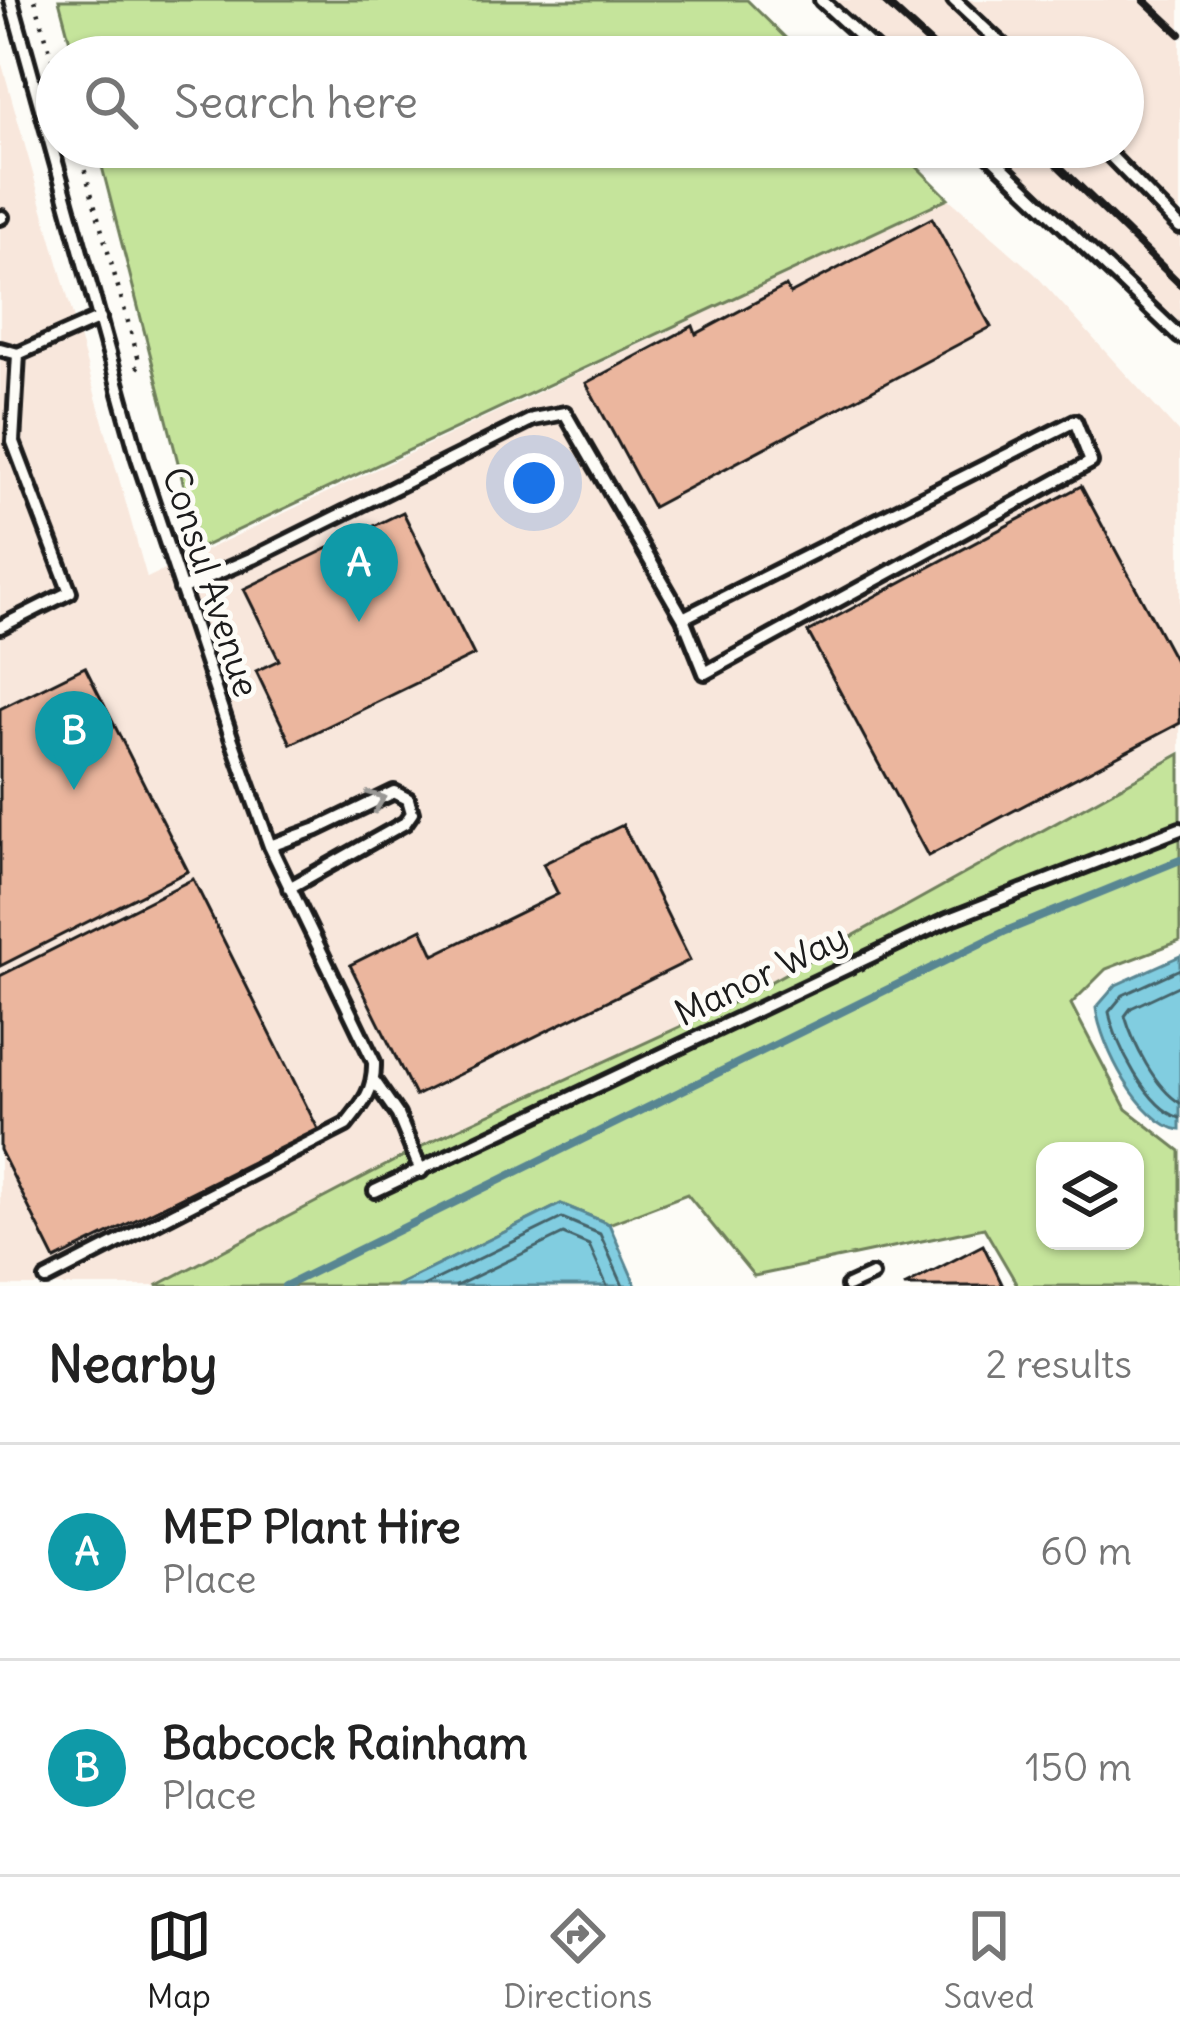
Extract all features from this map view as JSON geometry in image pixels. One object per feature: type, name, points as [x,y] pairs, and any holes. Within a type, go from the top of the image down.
[{"type":"lane","name":"Consul Avenue","points":[[11,0],[36,89]]},
{"type":"lane","points":[[821,0],[860,36]]},
{"type":"lane","points":[[954,0],[993,36]]},
{"type":"lane","name":"Consul Avenue","points":[[58,168],[181,589],[270,846],[374,1062],[374,1082],[398,1115],[421,1172]]},
{"type":"lane","points":[[1003,168],[1180,338]]},
{"type":"lane","points":[[1122,168],[1180,227]]},
{"type":"lane","points":[[0,349],[18,354],[100,318]]},
{"type":"lane","points":[[0,627],[70,592],[13,442],[18,354]]},
{"type":"lane","points":[[181,589],[533,419],[566,413],[683,618],[705,673],[1091,462],[1076,421],[683,618]]},
{"type":"lane","points":[[270,846],[317,829],[380,796],[394,792],[408,799],[412,813],[405,823],[289,888]]},
{"type":"lane","name":"Manor Way","points":[[375,1191],[947,920],[1180,829]]},
{"type":"lane","points":[[46,1279],[346,1125],[374,1082]]},
{"type":"lane","points":[[848,1286],[872,1275]]},
{"type":"path","points":[[35,0],[46,36]]},
{"type":"path","points":[[83,168],[140,364],[119,389]]},
{"type":"shaded area","points":[[831,0],[1180,0],[1180,326],[1014,168],[1144,168],[1144,36],[870,36]]},
{"type":"shaded area","points":[[0,57],[147,578],[948,198],[1034,273],[1180,434],[1180,752],[736,1001],[438,1138],[156,1286],[0,1286]]},
{"type":"green space","points":[[59,0],[747,0],[784,36],[68,36]]},
{"type":"green space","points":[[102,168],[918,168],[948,198],[200,548]]},
{"type":"green space","points":[[1180,754],[1180,941],[1106,969],[1071,1004],[1126,1109],[1180,1151],[1180,1286],[1018,1286],[984,1228],[754,1276],[687,1194],[609,1224],[561,1204],[396,1286],[156,1286],[438,1138],[736,1001]]},
{"type":"water","points":[[1180,956],[1180,1130],[1165,1125],[1137,1099],[1114,1062],[1096,1008],[1116,985]]},
{"type":"water","points":[[561,1204],[609,1224],[636,1286],[396,1286]]},
{"type":"building","points":[[932,218],[991,327],[653,507],[586,383],[693,326],[696,334],[786,286],[790,294]]},
{"type":"building","points":[[1081,486],[1180,670],[1180,723],[928,856],[808,632]]},
{"type":"building","points":[[403,512],[474,655],[291,744],[256,671],[279,660],[244,589]]},
{"type":"building","points":[[85,667],[188,871],[0,966],[0,709]]},
{"type":"building","points":[[623,825],[690,960],[415,1096],[350,965],[422,929],[434,955],[558,894],[543,864]]},
{"type":"building","points":[[193,879],[318,1129],[55,1260],[0,1150],[0,976]]},
{"type":"building","points":[[983,1245],[1003,1286],[904,1286]]},
{"type":"waterway","points":[[285,1286],[1006,931],[1180,860]]},
{"type":"railway","points":[[883,0],[922,36]]},
{"type":"railway","points":[[1144,0],[1180,34]]},
{"type":"railway","points":[[1061,168],[1180,284]]},
{"type":"place","name":"MEP Plant Hire","points":[[359,622]]},
{"type":"place","name":"Babcock Rainham","points":[[74,790]]}]
